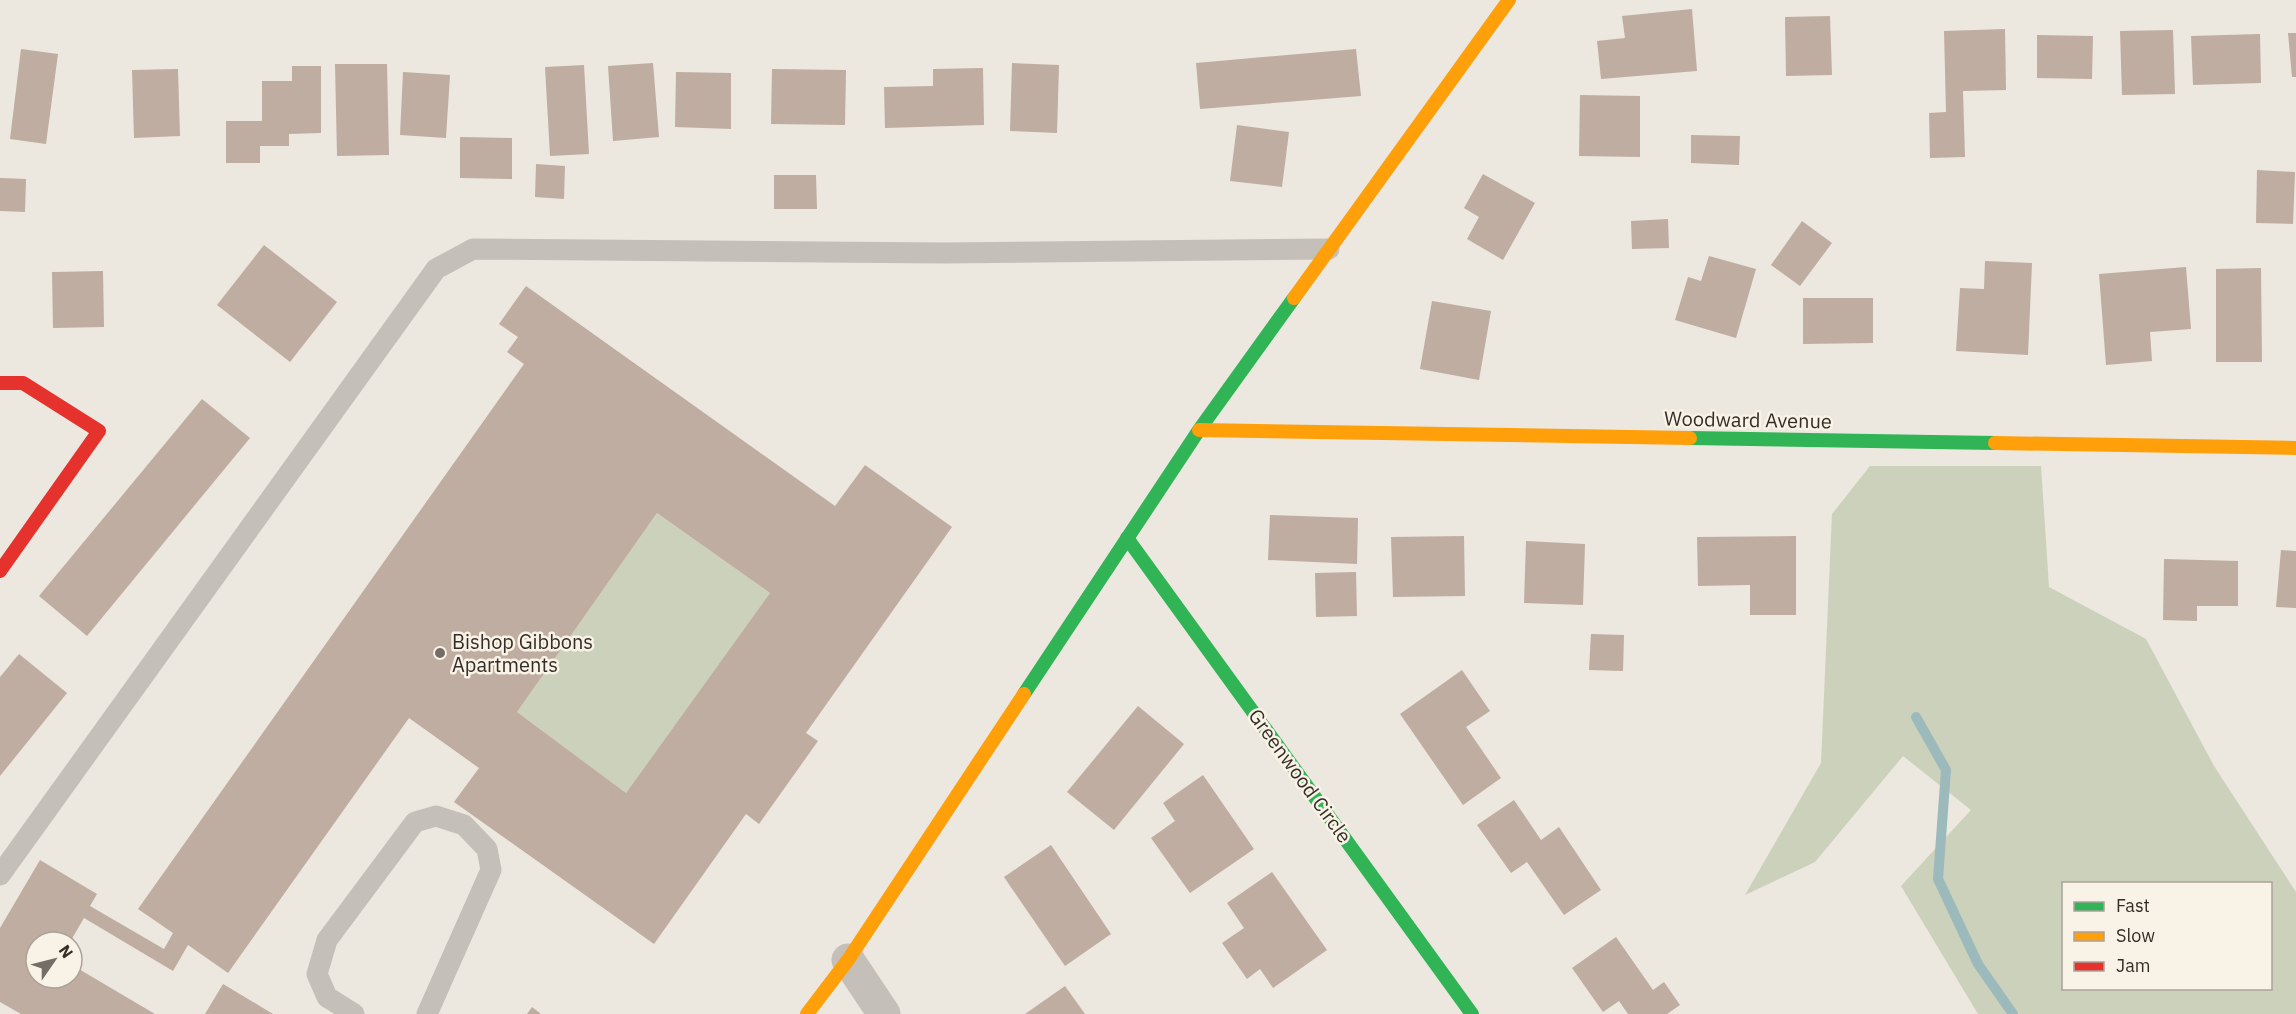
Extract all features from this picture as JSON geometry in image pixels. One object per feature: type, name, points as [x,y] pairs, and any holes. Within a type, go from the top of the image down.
[{"type":"street","points":[[807,1014],[848,960],[1199,430],[1509,0]]},
{"type":"street","points":[[0,384],[23,383],[99,431],[0,571]]},
{"type":"street","name":"Woodward Avenue","points":[[1199,430],[2296,448]]},
{"type":"street","name":"Greenwood Circle","points":[[1127,538],[1472,1014]]},
{"type":"street","points":[[848,960],[884,1014]]},
{"type":"lane","points":[[0,874],[436,269],[473,249],[943,254],[1329,249]]},
{"type":"lane","points":[[354,1014],[327,997],[317,974],[327,940],[415,822],[436,816],[464,825],[487,849],[491,870],[427,1014]]},
{"type":"green space","points":[[1870,466],[2041,466],[2049,587],[2146,639],[2214,766],[2296,892],[2296,1014],[1978,1014],[1901,886],[1971,810],[1903,756],[1815,862],[1745,895],[1821,763],[1832,514]]},
{"type":"green space","points":[[657,513],[770,593],[626,793],[517,712]]},
{"type":"building","points":[[1692,9],[1697,71],[1601,79],[1597,41],[1625,38],[1622,16]]},
{"type":"building","points":[[1830,16],[1832,75],[1786,76],[1785,17]]},
{"type":"building","points":[[2005,29],[2006,90],[1963,91],[1965,157],[1930,158],[1929,113],[1946,112],[1944,31]]},
{"type":"building","points":[[2173,30],[2175,94],[2122,95],[2120,31]]},
{"type":"building","points":[[2288,33],[2296,33],[2296,77],[2292,77]]},
{"type":"building","points":[[2260,34],[2261,83],[2193,85],[2191,36]]},
{"type":"building","points":[[2037,35],[2093,36],[2092,79],[2037,78]]},
{"type":"building","points":[[21,49],[58,54],[46,144],[10,139]]},
{"type":"building","points":[[1356,49],[1361,96],[1200,109],[1196,63]]},
{"type":"building","points":[[653,63],[659,137],[613,141],[608,66]]},
{"type":"building","points":[[1012,63],[1059,65],[1057,133],[1010,131]]},
{"type":"building","points":[[335,64],[387,64],[389,155],[337,156]]},
{"type":"building","points":[[584,65],[589,154],[550,156],[545,67]]},
{"type":"building","points":[[292,66],[321,66],[321,133],[289,134],[289,146],[260,146],[260,163],[226,163],[226,121],[262,121],[262,81],[292,81]]},
{"type":"building","points":[[983,68],[984,125],[885,128],[884,87],[933,86],[933,69]]},
{"type":"building","points":[[178,69],[180,136],[134,138],[132,70]]},
{"type":"building","points":[[772,69],[846,70],[845,125],[771,124]]},
{"type":"building","points":[[403,72],[450,75],[446,138],[400,135]]},
{"type":"building","points":[[676,72],[731,73],[731,129],[675,127]]},
{"type":"building","points":[[1580,95],[1640,96],[1640,157],[1579,156]]},
{"type":"building","points":[[1237,125],[1289,132],[1282,187],[1230,181]]},
{"type":"building","points":[[1691,135],[1740,136],[1739,165],[1691,163]]},
{"type":"building","points":[[460,137],[512,138],[512,179],[460,178]]},
{"type":"building","points":[[536,164],[565,166],[564,199],[535,197]]},
{"type":"building","points":[[2257,170],[2295,172],[2293,224],[2256,223]]},
{"type":"building","points":[[1483,174],[1535,203],[1503,260],[1467,239],[1479,217],[1464,208]]},
{"type":"building","points":[[774,175],[816,175],[817,209],[774,209]]},
{"type":"building","points":[[0,178],[26,179],[25,212],[0,211]]},
{"type":"building","points":[[1668,219],[1669,248],[1632,249],[1631,221]]},
{"type":"building","points":[[1802,221],[1832,243],[1800,286],[1771,265]]},
{"type":"building","points":[[264,245],[337,302],[290,362],[217,305]]},
{"type":"building","points":[[1709,256],[1756,269],[1736,338],[1675,320],[1688,277],[1701,281]]},
{"type":"building","points":[[1985,261],[2032,263],[2028,355],[1956,351],[1960,288],[1984,289]]},
{"type":"building","points":[[2186,267],[2191,329],[2150,332],[2152,361],[2106,365],[2099,274]]},
{"type":"building","points":[[2261,268],[2262,362],[2216,362],[2216,269]]},
{"type":"building","points":[[103,271],[104,327],[53,328],[52,272]]},
{"type":"building","name":"Bishop Gibbons Apartments","points":[[526,286],[835,506],[865,465],[952,527],[806,733],[818,741],[759,824],[746,814],[654,944],[454,802],[479,768],[409,718],[228,973],[188,945],[173,971],[84,918],[77,930],[24,930],[24,990],[84,990],[84,972],[155,1014],[21,1014],[0,1002],[0,928],[40,860],[97,894],[90,906],[164,949],[173,933],[138,909],[524,364],[507,352],[518,337],[499,324]],"holes":[[[657,513],[770,593],[626,793],[517,712]]]},
{"type":"building","points":[[1803,298],[1873,298],[1873,343],[1803,344]]},
{"type":"building","points":[[1432,301],[1491,311],[1479,380],[1420,369]]},
{"type":"building","points":[[202,399],[250,438],[87,636],[39,596]]},
{"type":"building","points":[[1270,515],[1358,518],[1357,564],[1268,560]]},
{"type":"building","points":[[1464,536],[1465,596],[1393,597],[1391,537]]},
{"type":"building","points":[[1796,536],[1796,615],[1750,615],[1750,585],[1698,586],[1697,537]]},
{"type":"building","points":[[1526,541],[1585,544],[1583,605],[1524,603]]},
{"type":"building","points":[[2281,550],[2296,551],[2296,608],[2276,607]]},
{"type":"building","points":[[2164,559],[2238,561],[2238,606],[2197,606],[2197,621],[2163,620]]},
{"type":"building","points":[[1356,572],[1357,616],[1316,617],[1315,573]]},
{"type":"building","points":[[1591,634],[1624,635],[1623,671],[1589,670]]},
{"type":"building","points":[[19,654],[67,693],[0,776],[0,677]]},
{"type":"building","points":[[1462,670],[1490,711],[1466,727],[1501,778],[1463,805],[1400,714]]},
{"type":"building","points":[[1138,706],[1184,744],[1114,830],[1067,792]]},
{"type":"building","points":[[1203,775],[1254,849],[1190,893],[1151,838],[1175,821],[1163,803]]},
{"type":"building","points":[[1514,800],[1541,840],[1559,827],[1601,890],[1564,915],[1527,862],[1511,873],[1477,825]]},
{"type":"building","points":[[1051,845],[1111,934],[1065,966],[1004,877]]},
{"type":"building","points":[[1272,872],[1327,950],[1273,988],[1260,969],[1247,979],[1222,943],[1244,928],[1227,903]]},
{"type":"building","points":[[1616,937],[1653,990],[1664,982],[1680,1005],[1667,1014],[1628,1014],[1619,1001],[1603,1012],[1572,968]]},
{"type":"building","points":[[223,984],[273,1014],[205,1014]]},
{"type":"building","points":[[1065,986],[1085,1014],[1025,1014]]},
{"type":"building","points":[[532,1007],[541,1014],[527,1014]]},
{"type":"waterway","points":[[1916,717],[1946,770],[1938,879],[1978,964],[2013,1014]]},
{"type":"traffic: fast","points":[[1024,694],[1199,430],[1294,298]]},
{"type":"traffic: fast","points":[[1690,438],[1995,443]]},
{"type":"traffic: fast","points":[[1127,538],[1472,1014]]},
{"type":"traffic: slow","points":[[1294,298],[1509,0]]},
{"type":"traffic: slow","points":[[1199,430],[1690,438]]},
{"type":"traffic: slow","points":[[1995,443],[2296,448]]},
{"type":"traffic: slow","points":[[807,1014],[848,960],[1024,694]]},
{"type":"traffic: jam","points":[[0,383],[23,383],[99,431],[0,571]]},
{"type":"place","name":"Bishop Gibbons Apartments","points":[[440,653]]}]
